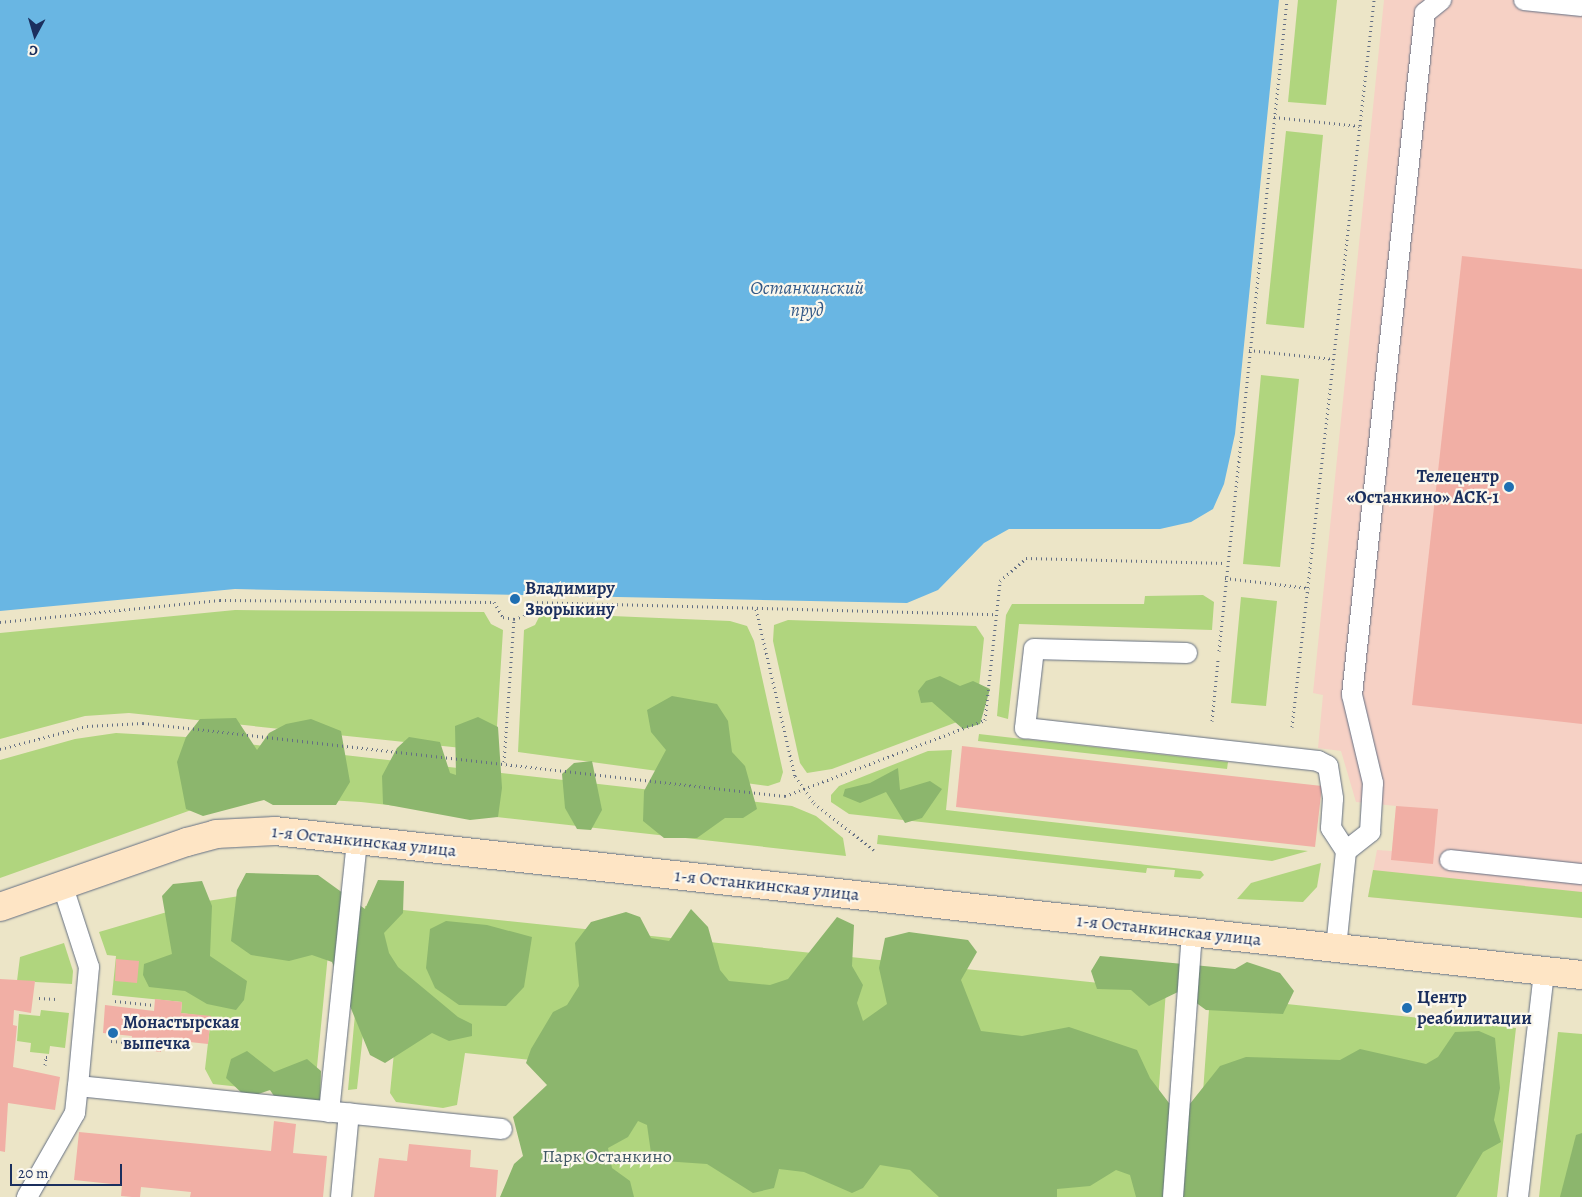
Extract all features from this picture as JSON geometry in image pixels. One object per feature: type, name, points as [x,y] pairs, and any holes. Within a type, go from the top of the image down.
[{"type":"street","name":"1-я Останкинская улица","points":[[0,907],[62,884],[216,834],[275,831],[1582,975]]},
{"type":"lane","points":[[1346,851],[1370,832],[1373,782],[1352,695],[1425,13],[1441,0]]},
{"type":"lane","points":[[1524,0],[1582,6]]},
{"type":"lane","points":[[1186,653],[1034,649],[1025,728],[1210,748],[1288,758],[1328,766],[1333,799],[1331,828],[1346,851],[1336,948]]},
{"type":"lane","points":[[329,1112],[357,839]]},
{"type":"lane","points":[[1450,860],[1582,874]]},
{"type":"lane","points":[[27,1197],[76,1113],[89,967],[62,884]]},
{"type":"lane","points":[[1173,1197],[1192,933]]},
{"type":"lane","points":[[1518,1197],[1544,971]]},
{"type":"lane","points":[[78,1086],[502,1130]]},
{"type":"lane","points":[[341,1197],[349,1114]]},
{"type":"path","points":[[1210,748],[1226,563],[1287,0]]},
{"type":"path","points":[[1288,758],[1309,588],[1374,0]]},
{"type":"path","points":[[1274,117],[1360,126]]},
{"type":"path","points":[[1249,350],[1334,359]]},
{"type":"path","points":[[0,749],[87,726],[143,723],[504,762],[779,796],[803,790],[985,720],[1000,581],[1026,558],[1226,563]]},
{"type":"path","points":[[1225,578],[1309,588]]},
{"type":"path","points":[[0,622],[220,600],[494,602],[503,617],[514,619],[524,616],[532,602],[996,614]]},
{"type":"path","points":[[756,609],[791,765],[803,790],[874,850]]},
{"type":"path","points":[[504,762],[514,619]]},
{"type":"path","points":[[111,1000],[154,1005]]},
{"type":"path","points":[[45,1065],[46,1060]]},
{"type":"shaded area","points":[[1384,0],[1582,0],[1582,918],[1368,897],[1377,850],[1392,851],[1396,806],[1356,802],[1341,751],[1318,748],[1323,695],[1313,693]]},
{"type":"green space","points":[[1298,0],[1337,0],[1326,105],[1288,102]]},
{"type":"green space","points":[[1286,131],[1323,135],[1304,328],[1266,324]]},
{"type":"green space","points":[[1261,375],[1299,379],[1280,567],[1243,564]]},
{"type":"green space","points":[[1203,595],[1214,602],[1212,630],[1019,624],[1008,719],[997,716],[1006,615],[1012,604],[1144,604],[1145,596]]},
{"type":"green space","points":[[1241,597],[1277,601],[1266,706],[1231,703]]},
{"type":"green space","points":[[235,610],[484,612],[491,624],[503,630],[496,742],[481,750],[129,713],[85,716],[0,739],[0,633]]},
{"type":"green space","points":[[541,613],[730,621],[747,626],[754,641],[783,772],[780,782],[768,786],[518,752],[524,630],[535,625]]},
{"type":"green space","points":[[788,620],[976,626],[984,638],[977,706],[965,719],[832,769],[807,773],[800,763],[773,641],[774,625]]},
{"type":"green space","points":[[940,676],[960,686],[973,681],[990,689],[980,724],[963,729],[932,702],[921,703],[918,691],[926,681]]},
{"type":"green space","points":[[672,696],[717,704],[728,721],[732,752],[745,766],[757,809],[743,818],[725,818],[697,838],[664,838],[643,821],[644,791],[666,750],[651,732],[647,710]]},
{"type":"green space","points":[[478,717],[498,727],[502,788],[498,817],[470,820],[383,804],[382,776],[397,748],[409,737],[440,742],[450,773],[456,775],[455,726]]},
{"type":"green space","points":[[236,718],[257,750],[269,733],[286,724],[311,719],[341,731],[350,782],[336,805],[273,805],[264,800],[203,816],[186,809],[177,762],[186,737],[200,719]]},
{"type":"green space","points":[[116,733],[186,737],[792,806],[816,816],[843,838],[846,856],[361,802],[277,797],[211,803],[0,878],[0,760],[75,739]]},
{"type":"green space","points":[[979,734],[1228,762],[1227,769],[978,741]]},
{"type":"green space","points":[[952,750],[946,810],[1308,851],[1272,861],[849,814],[831,802],[831,795],[839,786],[928,751]]},
{"type":"green space","points":[[592,761],[602,810],[591,830],[577,829],[565,808],[562,774],[574,763]]},
{"type":"green space","points":[[898,768],[900,790],[930,781],[942,789],[922,818],[905,823],[886,792],[860,803],[843,796],[845,789],[870,783]]},
{"type":"green space","points":[[878,835],[1201,871],[1204,875],[1200,879],[1174,877],[1175,870],[1147,868],[1146,873],[877,844]]},
{"type":"green space","points":[[1321,863],[1317,887],[1303,902],[1237,899],[1251,883]]},
{"type":"green space","points":[[1373,870],[1582,892],[1582,918],[1368,897]]},
{"type":"green space","points":[[246,873],[318,875],[365,909],[378,880],[404,881],[403,913],[384,933],[389,953],[398,967],[458,1017],[472,1024],[472,1036],[449,1041],[432,1033],[385,1063],[370,1055],[332,962],[312,955],[289,961],[251,955],[231,941],[237,890]]},
{"type":"green space","points":[[202,881],[212,906],[210,956],[247,981],[244,1000],[236,1010],[207,1004],[185,991],[149,987],[143,975],[144,964],[172,954],[162,896],[173,884]]},
{"type":"green space","points":[[246,895],[333,903],[316,1077],[296,1093],[213,1084],[205,1069],[211,1017],[181,1013],[182,1002],[112,995],[116,956],[107,955],[99,932],[201,902]]},
{"type":"green space","name":"Парк Останкино","points":[[365,906],[1166,990],[1153,1170],[1197,1175],[1210,996],[1516,1028],[1497,1197],[556,1197],[549,1062],[465,1053],[457,1105],[443,1108],[396,1102],[390,1093],[400,992],[368,989],[357,1089],[348,1090]]},
{"type":"green space","name":"Парк Останкино","points":[[691,909],[708,927],[720,970],[729,981],[770,985],[788,979],[837,917],[854,925],[852,966],[863,985],[857,1003],[863,1021],[887,1004],[879,968],[885,938],[909,932],[968,940],[977,952],[961,980],[981,1031],[1022,1036],[1069,1027],[1137,1050],[1150,1078],[1169,1103],[1189,1105],[1220,1066],[1246,1057],[1340,1060],[1360,1049],[1426,1064],[1438,1057],[1455,1032],[1479,1031],[1495,1038],[1500,1088],[1494,1120],[1501,1142],[1483,1152],[1456,1197],[1136,1197],[1130,1175],[1116,1170],[1090,1186],[1057,1189],[1057,1197],[939,1197],[910,1170],[880,1165],[863,1188],[852,1193],[804,1172],[779,1169],[774,1188],[753,1193],[707,1164],[663,1161],[651,1153],[647,1125],[638,1121],[628,1137],[608,1148],[612,1168],[630,1181],[634,1197],[500,1197],[514,1164],[523,1156],[513,1117],[547,1085],[526,1063],[531,1049],[553,1012],[567,1005],[579,986],[575,943],[591,922],[626,912],[640,917],[651,938],[669,941]]},
{"type":"green space","points":[[446,921],[487,925],[532,937],[524,987],[506,1006],[459,1005],[435,988],[426,968],[430,929]]},
{"type":"green space","points":[[64,943],[73,971],[72,984],[17,981],[20,957]]},
{"type":"green space","points":[[1100,956],[1235,969],[1247,962],[1280,973],[1294,991],[1283,1014],[1206,1010],[1180,991],[1149,1006],[1131,990],[1097,989],[1091,971]]},
{"type":"green space","points":[[41,1010],[69,1013],[65,1048],[50,1046],[49,1054],[30,1052],[31,1043],[17,1041],[19,1014],[40,1016]]},
{"type":"green space","points":[[1558,1032],[1582,1034],[1582,1197],[1539,1197]]},
{"type":"green space","points":[[247,1051],[274,1072],[307,1059],[321,1071],[320,1102],[280,1105],[270,1090],[247,1098],[226,1078],[231,1059]]},
{"type":"green space","points":[[1582,1133],[1582,1197],[1560,1197],[1576,1135]]},
{"type":"water","name":"Останкинский пруд","points":[[0,0],[1279,0],[1235,434],[1224,484],[1213,509],[1191,522],[1160,529],[1009,529],[984,543],[938,590],[907,603],[235,589],[0,611]]},
{"type":"building","name":"Телецентр «Останкино» АСК-1","points":[[1462,256],[1582,269],[1582,724],[1412,705]]},
{"type":"building","points":[[962,746],[1322,786],[1315,847],[956,807]]},
{"type":"building","points":[[1396,806],[1438,809],[1433,864],[1391,860]]},
{"type":"building","points":[[116,959],[139,961],[137,983],[115,981]]},
{"type":"building","points":[[0,979],[35,981],[31,1013],[14,1010],[13,1025],[17,1026],[13,1067],[60,1077],[55,1110],[8,1103],[5,1152],[0,1151]]},
{"type":"building","points":[[155,999],[182,1002],[181,1013],[211,1016],[208,1044],[162,1039],[161,1052],[130,1048],[132,1036],[103,1033],[105,1005],[154,1011]]},
{"type":"building","points":[[274,1121],[296,1124],[293,1153],[327,1156],[323,1197],[190,1197],[191,1192],[141,1187],[140,1197],[132,1197],[121,1196],[122,1185],[74,1180],[79,1132],[271,1151]]},
{"type":"building","points":[[409,1144],[471,1150],[470,1167],[498,1170],[496,1197],[374,1197],[379,1158],[407,1161]]},
{"type":"place","name":"Телецентр «Останкино» АСК-1","points":[[1509,487]]},
{"type":"place","name":"Владимиру Зворыкину","points":[[515,599]]},
{"type":"place","name":"Центр реабилитации","points":[[1407,1008]]},
{"type":"place","name":"Монастырская выпечка","points":[[113,1033]]}]
